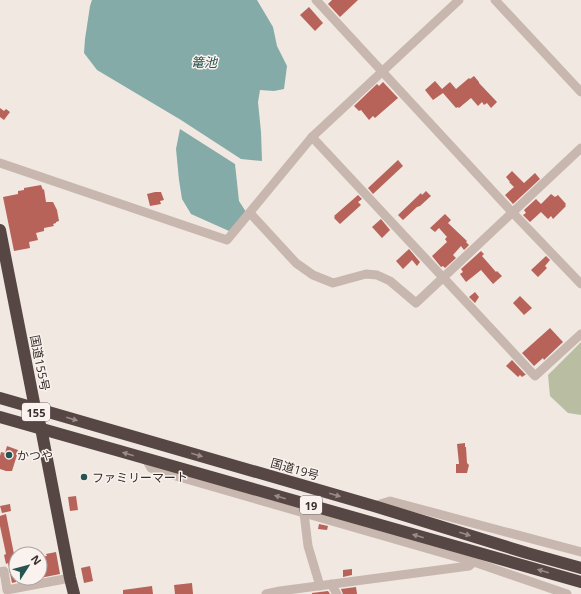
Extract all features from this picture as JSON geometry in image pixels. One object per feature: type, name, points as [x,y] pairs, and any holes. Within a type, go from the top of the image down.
[{"type":"highway","name":"国道155号","points":[[0,230],[74,594]]},
{"type":"highway","name":"国道19号","points":[[0,398],[374,506],[581,568]]},
{"type":"highway","name":"19","points":[[0,417],[581,582]]},
{"type":"street","points":[[316,0],[512,212],[581,284]]},
{"type":"street","points":[[0,162],[227,240],[312,137],[459,0]]},
{"type":"street","points":[[495,0],[581,92]]},
{"type":"street","points":[[312,137],[535,376],[581,334]]},
{"type":"street","points":[[250,213],[296,264],[313,275],[332,283],[366,274],[377,275],[390,281],[416,303],[581,148]]},
{"type":"street","points":[[146,459],[151,468],[162,472],[474,562],[562,593]]},
{"type":"street","points":[[374,506],[390,501],[581,552]]},
{"type":"street","points":[[304,513],[308,546],[320,586]]},
{"type":"street","points":[[266,594],[469,566],[474,562]]},
{"type":"street","points":[[0,572],[4,572],[7,590],[70,578]]},
{"type":"street","points":[[331,584],[337,594]]},
{"type":"green space","points":[[581,342],[581,415],[568,413],[550,396],[548,375]]},
{"type":"water","name":"篭池","points":[[92,0],[257,0],[273,27],[277,46],[287,66],[284,89],[274,91],[260,90],[258,102],[262,161],[241,159],[181,120],[97,70],[84,53]]},
{"type":"water","points":[[180,129],[235,164],[239,201],[246,212],[229,231],[191,214],[182,199],[176,149]]},
{"type":"building","points":[[332,0],[358,0],[340,17],[328,4]]},
{"type":"building","points":[[309,7],[323,23],[315,31],[300,15]]},
{"type":"building","points":[[474,76],[497,102],[491,108],[487,103],[484,105],[482,102],[478,106],[471,98],[459,108],[456,108],[443,93],[433,100],[425,90],[435,81],[442,89],[450,82],[456,89],[469,78],[470,79]]},
{"type":"building","points":[[383,82],[398,98],[375,118],[373,116],[369,120],[361,110],[359,111],[354,106],[377,84],[379,86]]},
{"type":"building","points":[[0,108],[4,111],[6,109],[10,112],[4,120],[0,117]]},
{"type":"building","points":[[398,160],[403,166],[373,194],[368,188]]},
{"type":"building","points":[[512,171],[524,183],[535,173],[540,179],[513,204],[505,195],[514,187],[506,177]]},
{"type":"building","points":[[41,185],[43,190],[44,189],[46,202],[53,202],[57,210],[59,221],[53,224],[54,226],[44,228],[44,231],[36,233],[38,240],[29,242],[30,248],[14,251],[3,197],[18,194],[18,191],[24,190],[24,188]]},
{"type":"building","points":[[426,191],[431,196],[403,220],[398,215],[421,193],[422,195]]},
{"type":"building","points":[[161,192],[164,200],[160,201],[161,204],[150,206],[147,194]]},
{"type":"building","points":[[551,194],[555,197],[558,195],[566,204],[566,206],[553,219],[551,216],[548,219],[541,212],[530,222],[523,215],[526,213],[524,210],[536,199],[541,204]]},
{"type":"building","points":[[358,195],[362,199],[358,202],[361,205],[340,224],[334,216]]},
{"type":"building","points":[[445,214],[451,220],[448,223],[467,241],[466,242],[469,245],[464,250],[461,246],[453,255],[456,258],[445,268],[443,266],[441,267],[432,256],[447,242],[445,239],[447,237],[439,228],[435,232],[430,228]]},
{"type":"building","points":[[381,219],[390,230],[382,238],[372,227]]},
{"type":"building","points":[[409,249],[420,262],[417,266],[412,260],[403,269],[396,261]]},
{"type":"building","points":[[481,251],[484,254],[482,256],[496,272],[497,271],[502,276],[493,284],[481,270],[466,282],[460,274],[463,272],[461,269]]},
{"type":"building","points":[[546,256],[550,260],[545,266],[547,268],[538,277],[531,270]]},
{"type":"building","points":[[475,292],[479,297],[475,303],[469,297]]},
{"type":"building","points":[[520,296],[532,308],[524,315],[513,303]]},
{"type":"building","points":[[550,328],[563,342],[544,360],[543,358],[534,366],[522,353]]},
{"type":"building","points":[[512,360],[526,375],[522,377],[520,375],[518,377],[506,366]]},
{"type":"building","points":[[465,443],[467,463],[469,465],[467,473],[456,473],[456,464],[459,464],[457,444]]},
{"type":"building","points":[[7,446],[18,450],[12,471],[0,469],[1,452],[5,453]]},
{"type":"building","points":[[76,496],[78,510],[70,511],[68,497]]},
{"type":"building","points":[[10,504],[11,511],[2,513],[0,506]]},
{"type":"building","points":[[6,514],[12,546],[8,546],[8,563],[6,564],[4,555],[6,554],[0,526],[0,516]]},
{"type":"building","points":[[319,524],[328,526],[327,530],[318,529]]},
{"type":"building","points":[[56,552],[60,574],[48,576],[48,554]]},
{"type":"building","points":[[90,566],[93,581],[84,583],[81,568]]},
{"type":"building","points":[[352,569],[352,575],[343,577],[343,570]]},
{"type":"building","points":[[192,583],[193,594],[175,594],[174,585]]},
{"type":"building","points":[[152,586],[153,594],[123,594],[123,590]]},
{"type":"building","points":[[356,587],[357,594],[343,594],[341,589]]},
{"type":"building","points":[[328,591],[330,594],[312,594],[312,593]]},
{"type":"place","name":"かつや","points":[[9,455]]},
{"type":"place","name":"ファミリーマート","points":[[84,477]]}]
